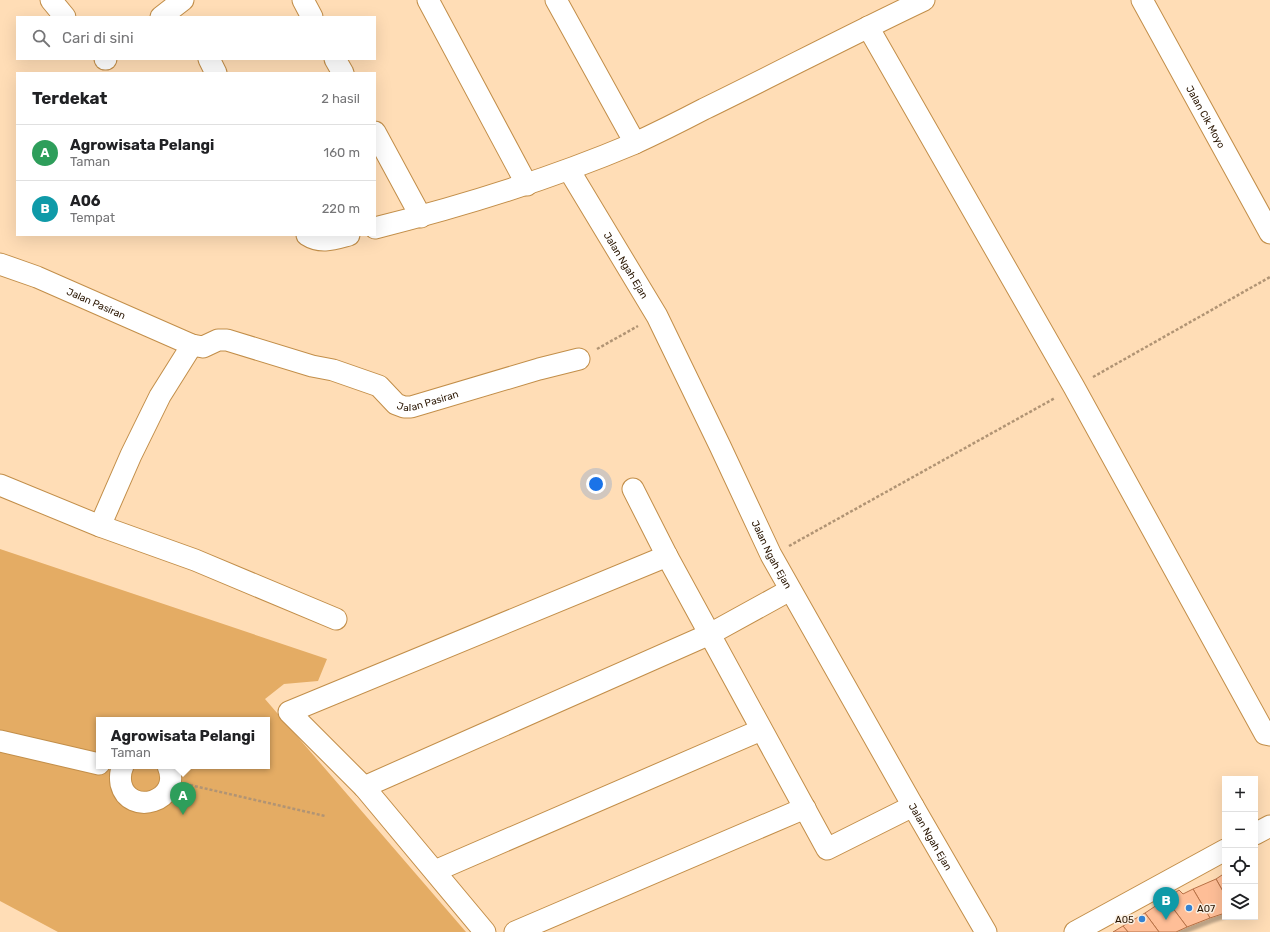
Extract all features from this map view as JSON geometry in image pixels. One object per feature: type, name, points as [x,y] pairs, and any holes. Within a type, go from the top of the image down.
[{"type":"street","points":[[51,0],[64,16]]},
{"type":"street","points":[[303,0],[311,16]]},
{"type":"street","points":[[428,0],[527,185]]},
{"type":"street","points":[[556,0],[635,143]]},
{"type":"street","points":[[376,228],[422,217],[527,185],[569,170],[635,143],[785,70],[868,26],[924,0]]},
{"type":"street","name":"Jalan Cik Moyo","points":[[1142,0],[1270,234]]},
{"type":"street","points":[[163,16],[183,6]]},
{"type":"street","points":[[868,26],[1074,387],[1265,734],[1270,735]]},
{"type":"street","points":[[210,60],[216,72]]},
{"type":"street","points":[[336,60],[342,72]]},
{"type":"street","points":[[376,134],[422,217]]},
{"type":"street","name":"Jalan Ngah Ejan","points":[[569,170],[657,316],[771,556],[986,932]]},
{"type":"street","points":[[309,236],[326,241],[345,236]]},
{"type":"street","name":"Jalan Pasiran","points":[[0,264],[38,277],[192,345],[203,347],[218,340],[227,340],[312,366],[333,370],[379,386],[396,404],[404,407],[411,407],[579,358]]},
{"type":"street","points":[[100,526],[131,455],[160,396],[192,345]]},
{"type":"street","points":[[0,485],[100,526],[195,560],[336,619]]},
{"type":"street","points":[[633,489],[667,556],[827,849],[913,806]]},
{"type":"street","points":[[485,932],[364,787],[289,712],[667,556]]},
{"type":"street","points":[[364,787],[710,634],[790,590]]},
{"type":"street","points":[[435,871],[761,730]]},
{"type":"street","points":[[0,741],[96,763]]},
{"type":"street","points":[[118,769],[122,786],[126,793],[132,799],[140,802],[156,800],[163,795],[168,789],[169,773]]},
{"type":"street","points":[[515,932],[805,808]]},
{"type":"street","points":[[1258,832],[1270,826]]},
{"type":"street","points":[[1075,932],[1222,852]]},
{"type":"path","points":[[771,556],[1270,277]]},
{"type":"path","points":[[579,358],[657,316]]},
{"type":"path","points":[[169,773],[325,816]]},
{"type":"shaded area","points":[[0,549],[327,659],[318,681],[284,684],[265,699],[466,932],[58,932],[0,901]]},
{"type":"building","points":[[1222,875],[1222,890],[1216,879]]},
{"type":"building","points":[[1216,879],[1222,890],[1222,914],[1210,918],[1193,889]]},
{"type":"building","name":"A07","points":[[1193,889],[1210,918],[1187,927],[1166,899],[1179,890],[1183,894]]},
{"type":"building","points":[[1166,899],[1187,927],[1176,932],[1159,932],[1145,913]]},
{"type":"building","name":"A05","points":[[1145,913],[1159,932],[1128,932],[1123,926]]},
{"type":"building","points":[[1123,926],[1128,932],[1113,932]]},
{"type":"place","name":"Agrowisata Pelangi","points":[[183,815]]},
{"type":"place","name":"A07","points":[[1189,908]]},
{"type":"place","name":"A05","points":[[1142,919]]},
{"type":"place","name":"A06","points":[[1166,920]]}]
